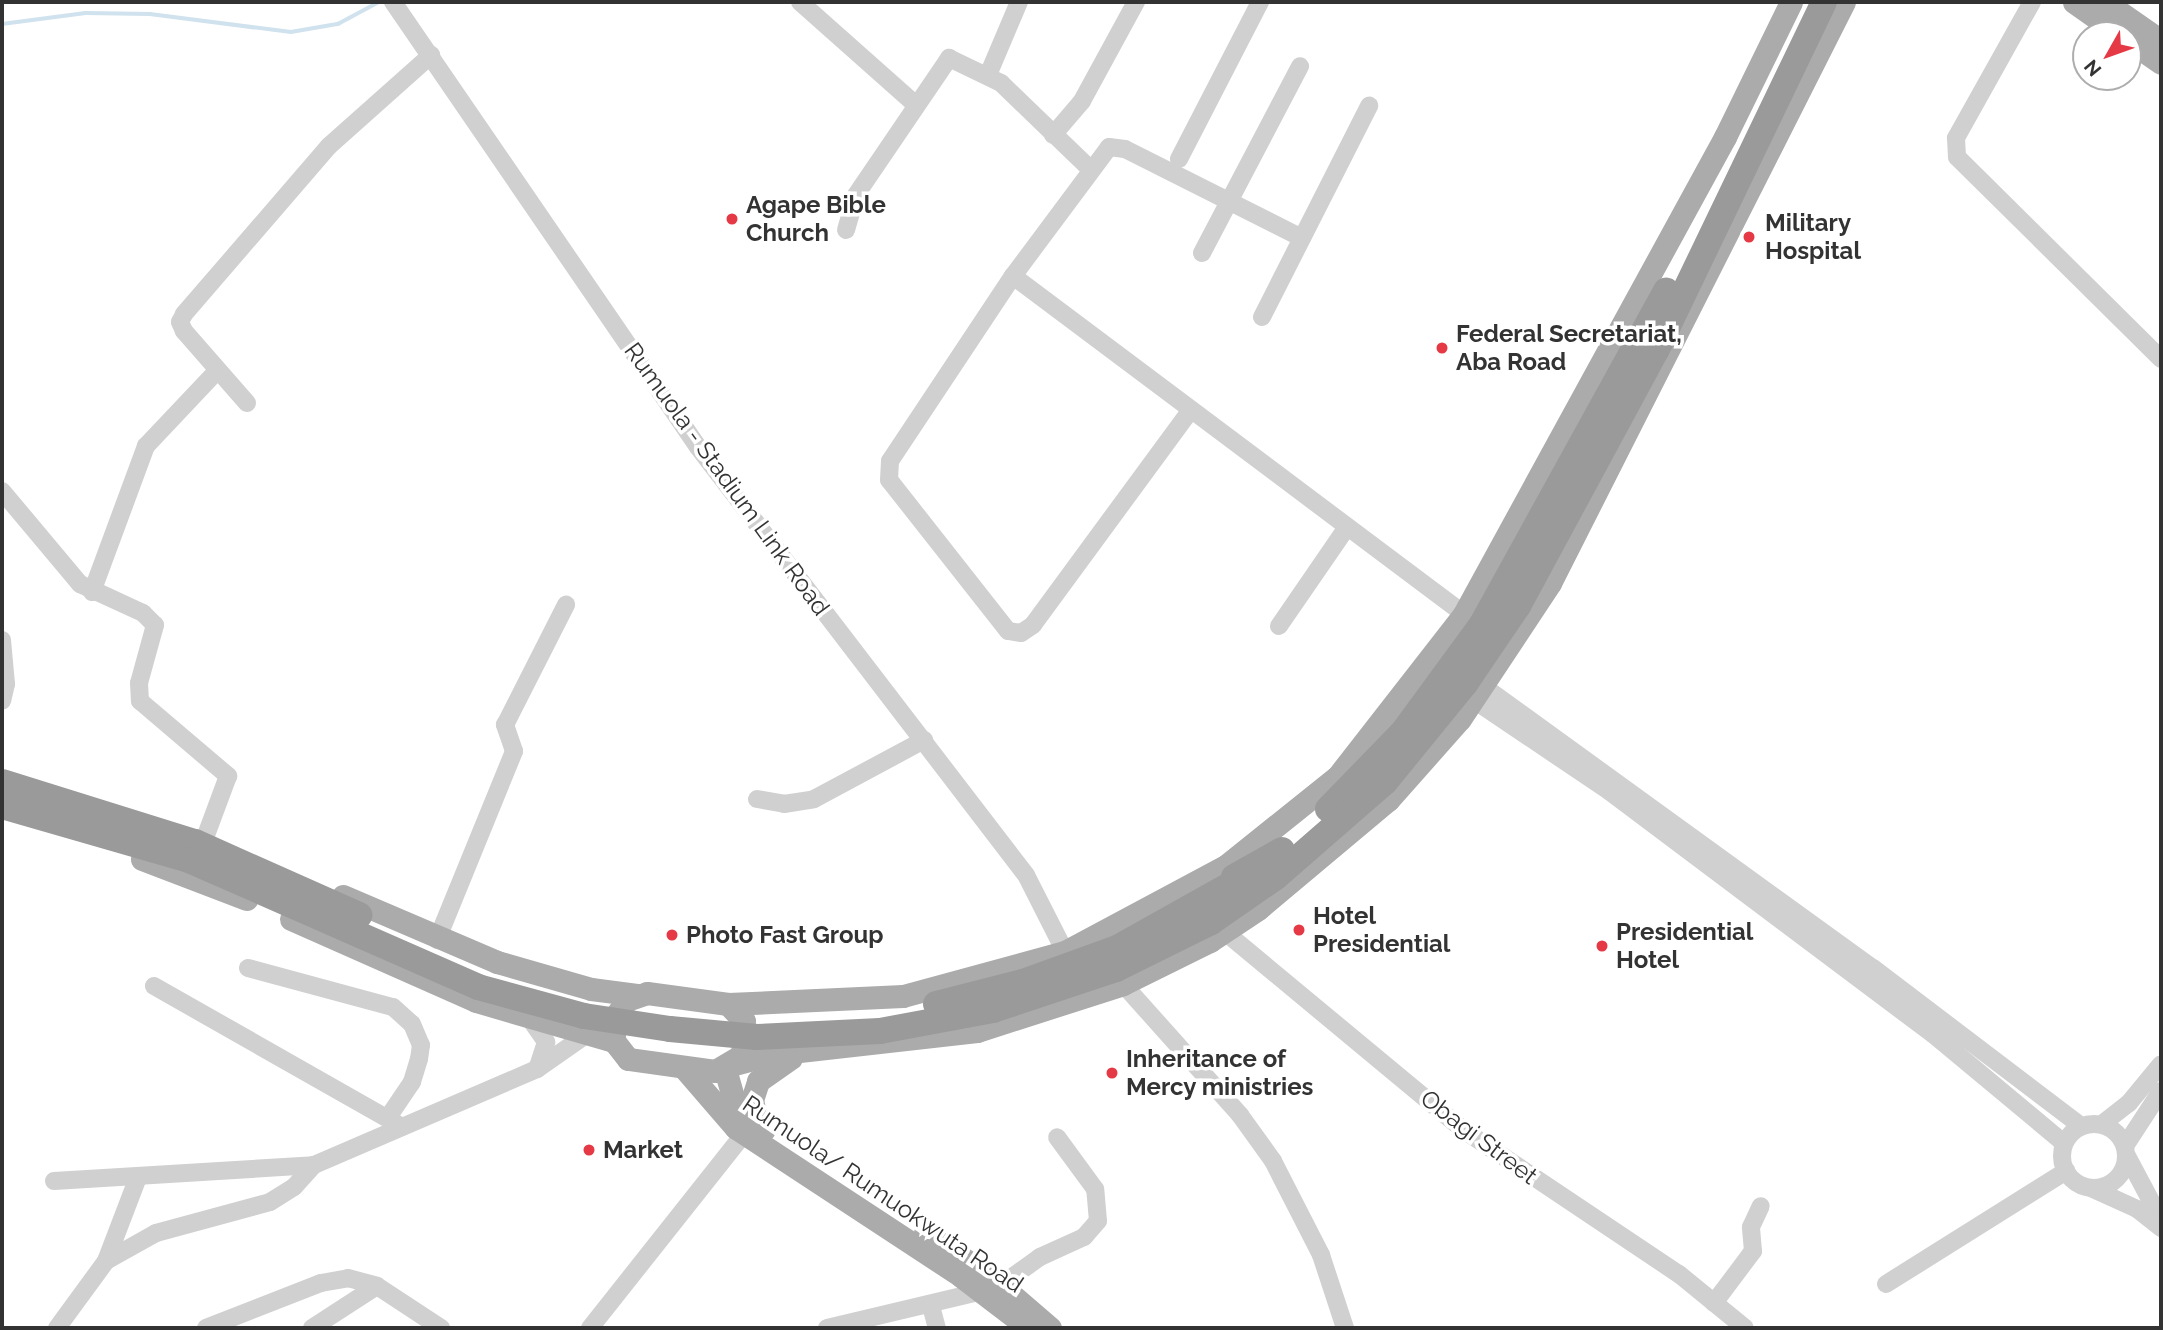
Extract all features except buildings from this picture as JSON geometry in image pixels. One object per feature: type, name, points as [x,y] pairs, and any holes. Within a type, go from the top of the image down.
[{"type":"highway","points":[[1258,909],[1413,752],[1518,606],[1656,351],[1753,134],[1806,2]]},
{"type":"highway","points":[[1115,959],[1232,887],[1282,850],[1403,732],[1482,624],[1824,2]]},
{"type":"highway","points":[[2,782],[197,846],[494,974],[587,1000],[659,1013],[776,1019],[902,1011],[1115,959],[1251,897],[1352,811]]},
{"type":"highway","points":[[10,808],[197,846]]},
{"type":"main road","points":[[10,808],[243,897],[426,982],[614,1041],[639,1064],[685,1069],[729,1066],[811,1052],[976,1031],[1115,959],[1338,776],[1464,614],[1725,137],[1791,2]]},
{"type":"main road","points":[[197,846],[437,940],[544,977],[637,995],[728,1004],[904,996],[1065,952],[1115,959],[1225,932],[1258,909],[1388,800],[1478,693],[1528,621],[1623,447],[1844,2]]},
{"type":"main road","points":[[2074,2],[2101,21]]},
{"type":"main road","points":[[2105,2],[2161,41]]},
{"type":"main road","points":[[2142,50],[2161,63]]},
{"type":"main road","points":[[614,1041],[614,1018],[637,995]]},
{"type":"main road","points":[[728,1004],[747,1032],[729,1066]]},
{"type":"main road","points":[[751,1130],[752,1100],[764,1073],[811,1052]]},
{"type":"main road","name":"Rumuola/ Rumuokwuta Road","points":[[729,1066],[735,1105],[751,1130]]},
{"type":"main road","name":"Rumuola/ Rumuokwuta Road","points":[[685,1069],[715,1109],[1051,1328]]},
{"type":"main road","name":"Rumuola/ Rumuokwuta Road","points":[[992,1288],[1029,1328]]},
{"type":"street","points":[[800,2],[915,104]]},
{"type":"street","points":[[988,75],[1019,2]]},
{"type":"street","points":[[1053,135],[1082,101],[1136,2]]},
{"type":"street","points":[[1180,159],[1259,2]]},
{"type":"street","points":[[2032,2],[1956,138],[1956,157],[2161,359]]},
{"type":"street","name":"Rumuola - Stadium Link Road","points":[[397,3],[698,447],[1026,875],[1065,952]]},
{"type":"street","points":[[247,403],[184,331],[180,322],[184,314],[329,146],[431,55]]},
{"type":"street","points":[[846,230],[856,195],[915,104],[949,58],[988,75],[1091,170]]},
{"type":"street","points":[[1202,253],[1300,66]]},
{"type":"street","points":[[1262,317],[1369,106]]},
{"type":"street","points":[[1190,411],[1033,625],[1021,634],[1008,631],[895,489],[887,470],[1013,276],[1106,149],[1117,146],[1302,238]]},
{"type":"street","points":[[1013,276],[1464,614]]},
{"type":"street","points":[[92,592],[146,446],[217,371]]},
{"type":"street","points":[[2,491],[92,592],[150,618],[155,634],[139,683],[140,701],[226,771],[197,846]]},
{"type":"street","points":[[1279,626],[1348,527]]},
{"type":"street","points":[[437,940],[514,751],[505,724],[566,605]]},
{"type":"street","points":[[2,640],[6,684],[2,701]]},
{"type":"street","points":[[1478,693],[1613,786],[2081,1126]]},
{"type":"street","points":[[757,799],[784,804],[814,799],[924,740]]},
{"type":"street","points":[[1613,786],[1933,1034],[2064,1143],[2066,1171]]},
{"type":"street","name":"Obagi Street","points":[[1225,932],[1465,1131],[1714,1303],[1745,1328]]},
{"type":"street","points":[[1115,959],[1240,1115],[1273,1161],[1316,1244],[1345,1328]]},
{"type":"street","points":[[248,968],[393,1007],[412,1024],[421,1045],[419,1059],[395,1122]]},
{"type":"street","points":[[154,986],[395,1122]]},
{"type":"street","points":[[528,1016],[545,1042],[537,1069]]},
{"type":"street","points":[[106,1261],[156,1233],[270,1202],[294,1187],[314,1165],[395,1122],[537,1069],[590,1032]]},
{"type":"street","points":[[2064,1143],[2081,1126],[2102,1124],[2129,1103],[2161,1064]]},
{"type":"street","points":[[2091,1188],[2112,1183],[2126,1151],[2161,1091]]},
{"type":"street","points":[[2102,1124],[2126,1151],[2161,1220]]},
{"type":"street","points":[[590,1328],[751,1130]]},
{"type":"street","points":[[827,1328],[931,1306],[992,1288],[1040,1257],[1084,1237],[1098,1221],[1095,1189],[1057,1137]]},
{"type":"street","points":[[54,1181],[314,1165]]},
{"type":"street","points":[[2066,1171],[2091,1188],[2137,1209],[2161,1228]]},
{"type":"street","points":[[1886,1284],[2066,1171]]},
{"type":"street","points":[[57,1328],[106,1261],[138,1177]]},
{"type":"street","points":[[1714,1303],[1753,1251],[1751,1227],[1761,1206]]},
{"type":"street","points":[[206,1328],[334,1278],[377,1286],[441,1328]]},
{"type":"street","points":[[312,1328],[377,1286]]},
{"type":"street","points":[[931,1306],[936,1328]]},
{"type":"waterway","points":[[2,24],[85,13],[150,14],[291,32],[338,24],[379,2]]},
{"type":"place","name":"Agape Bible Church","points":[[732,219]]},
{"type":"place","name":"Military Hospital","points":[[1749,237]]},
{"type":"place","name":"Federal Secretariat, Aba Road","points":[[1442,348]]},
{"type":"place","name":"Hotel Presidential","points":[[1299,930]]},
{"type":"place","name":"Photo Fast Group","points":[[672,935]]},
{"type":"place","name":"Presidential Hotel","points":[[1602,946]]},
{"type":"place","name":"Inheritance of Mercy ministries","points":[[1112,1073]]},
{"type":"place","name":"Market","points":[[589,1150]]}]
